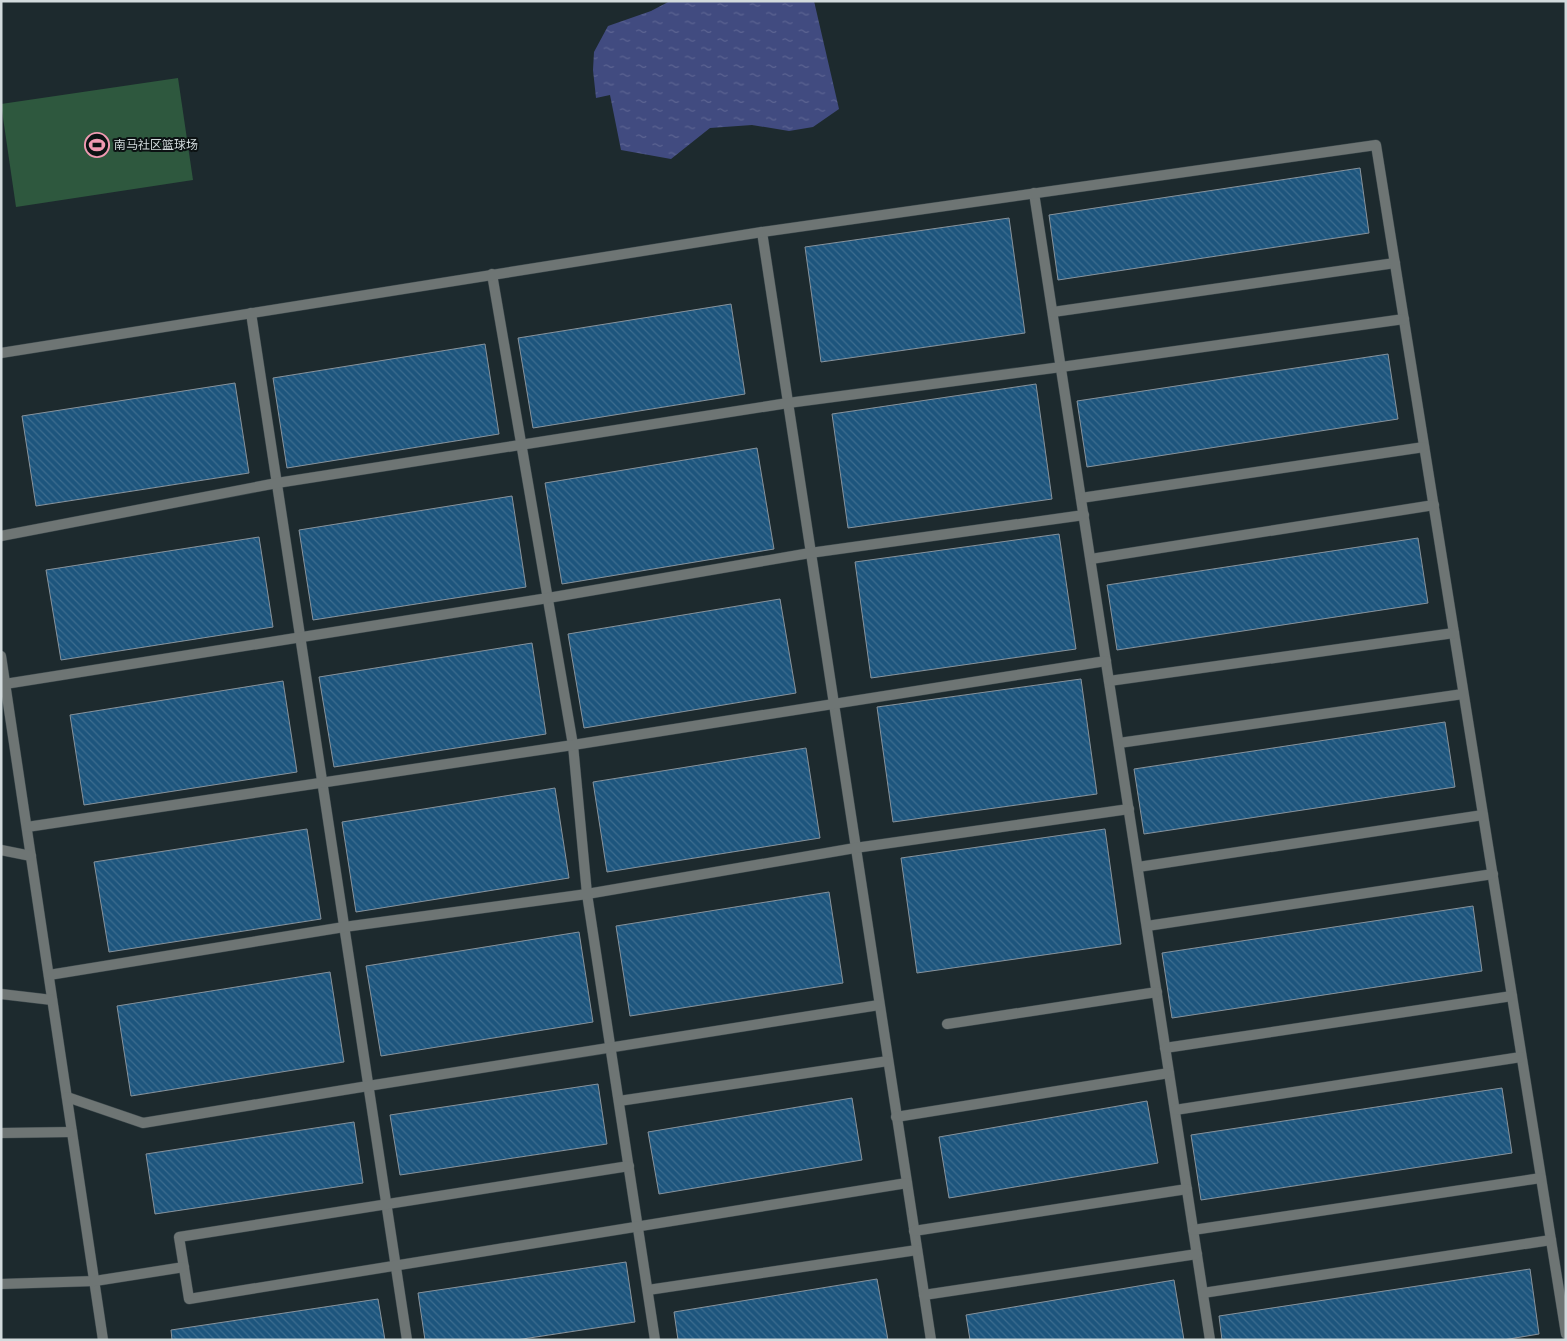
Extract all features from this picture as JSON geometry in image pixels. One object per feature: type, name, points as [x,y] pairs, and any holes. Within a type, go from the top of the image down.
[{"type":"street","points":[[1,353],[762,232],[1376,145],[1566,1334]]},
{"type":"street","points":[[1034,193],[1210,1340]]},
{"type":"street","points":[[762,232],[931,1340]]},
{"type":"street","points":[[1053,312],[1395,263]]},
{"type":"street","points":[[492,274],[573,745],[587,894],[655,1340]]},
{"type":"street","points":[[250,313],[407,1340]]},
{"type":"street","points":[[1,536],[277,484],[788,403],[1404,319]]},
{"type":"street","points":[[1081,498],[1424,448]]},
{"type":"street","points":[[1090,559],[1434,505]]},
{"type":"street","points":[[3,683],[548,598],[810,553],[1084,515]]},
{"type":"street","points":[[1110,682],[1454,634]]},
{"type":"street","points":[[1,656],[3,683],[27,827],[103,1340]]},
{"type":"street","points":[[27,827],[573,745],[1106,661]]},
{"type":"street","points":[[1119,743],[1464,694]]},
{"type":"street","points":[[49,975],[344,927],[587,894],[855,848],[1129,810]]},
{"type":"street","points":[[1138,867],[1483,815]]},
{"type":"street","points":[[1,850],[31,856]]},
{"type":"street","points":[[1147,926],[1492,874]]},
{"type":"street","points":[[947,1024],[1157,992]]},
{"type":"street","points":[[1,994],[52,1000]]},
{"type":"street","points":[[1165,1048],[1512,996]]},
{"type":"street","points":[[67,1097],[143,1123],[879,1005]]},
{"type":"street","points":[[1175,1110],[1522,1057]]},
{"type":"street","points":[[619,1101],[888,1061]]},
{"type":"street","points":[[896,1117],[1169,1073]]},
{"type":"street","points":[[1,1133],[72,1132]]},
{"type":"street","points":[[629,1166],[386,1206],[179,1237],[189,1299],[906,1183]]},
{"type":"street","points":[[1193,1230],[1541,1178]]},
{"type":"street","points":[[914,1231],[1187,1188]]},
{"type":"street","points":[[1203,1292],[1551,1240]]},
{"type":"street","points":[[648,1290],[917,1250]]},
{"type":"street","points":[[924,1295],[1197,1254]]},
{"type":"street","points":[[1,1284],[95,1281],[184,1267]]},
{"type":"green space","name":"南马社区篮球场","points":[[178,78],[193,180],[16,207],[1,104]]},
{"type":"water","points":[[670,1],[814,1],[839,109],[813,127],[789,131],[752,125],[710,128],[671,159],[621,150],[610,95],[596,98],[593,70],[594,52],[608,26],[651,11]]},
{"type":"building","points":[[1360,168],[1369,233],[1058,280],[1049,215]]},
{"type":"building","points":[[1009,218],[1025,333],[821,362],[805,247]]},
{"type":"building","points":[[731,304],[745,394],[533,428],[518,338]]},
{"type":"building","points":[[485,344],[499,434],[287,468],[273,378]]},
{"type":"building","points":[[1388,354],[1398,419],[1087,467],[1077,401]]},
{"type":"building","points":[[235,383],[249,473],[36,506],[22,416]]},
{"type":"building","points":[[1036,384],[1052,499],[848,528],[832,414]]},
{"type":"building","points":[[757,448],[774,549],[562,584],[545,483]]},
{"type":"building","points":[[512,496],[526,587],[313,620],[299,530]]},
{"type":"building","points":[[1059,534],[1076,649],[871,678],[855,562]]},
{"type":"building","points":[[259,537],[273,627],[61,660],[46,570]]},
{"type":"building","points":[[1418,538],[1428,603],[1117,650],[1107,585]]},
{"type":"building","points":[[780,599],[796,693],[584,728],[568,634]]},
{"type":"building","points":[[532,643],[546,734],[334,767],[319,677]]},
{"type":"building","points":[[1081,679],[1097,794],[893,822],[877,707]]},
{"type":"building","points":[[283,681],[297,772],[84,805],[70,715]]},
{"type":"building","points":[[1445,722],[1455,787],[1144,834],[1134,769]]},
{"type":"building","points":[[806,748],[820,838],[607,872],[593,782]]},
{"type":"building","points":[[555,788],[569,878],[356,912],[342,822]]},
{"type":"building","points":[[307,829],[321,919],[109,952],[94,862]]},
{"type":"building","points":[[1105,829],[1121,944],[917,973],[901,858]]},
{"type":"building","points":[[829,892],[843,983],[630,1016],[616,926]]},
{"type":"building","points":[[1473,906],[1482,971],[1172,1018],[1162,953]]},
{"type":"building","points":[[579,932],[593,1022],[381,1056],[366,966]]},
{"type":"building","points":[[330,972],[344,1062],[131,1096],[117,1006]]},
{"type":"building","points":[[598,1084],[607,1144],[400,1175],[390,1115]]},
{"type":"building","points":[[1502,1088],[1512,1153],[1201,1200],[1191,1135]]},
{"type":"building","points":[[852,1098],[862,1160],[659,1194],[648,1132]]},
{"type":"building","points":[[1147,1101],[1158,1163],[949,1198],[939,1137]]},
{"type":"building","points":[[354,1122],[363,1183],[155,1214],[146,1154]]},
{"type":"building","points":[[626,1262],[635,1322],[516,1340],[425,1340],[418,1293]]},
{"type":"building","points":[[1530,1269],[1539,1334],[1503,1340],[1222,1340],[1219,1316]]},
{"type":"building","points":[[877,1279],[888,1340],[678,1340],[674,1312]]},
{"type":"building","points":[[1174,1280],[1184,1340],[970,1340],[966,1315]]},
{"type":"building","points":[[378,1299],[385,1340],[172,1340],[171,1330]]},
{"type":"place","name":"南马社区篮球场","points":[[97,145]]}]
